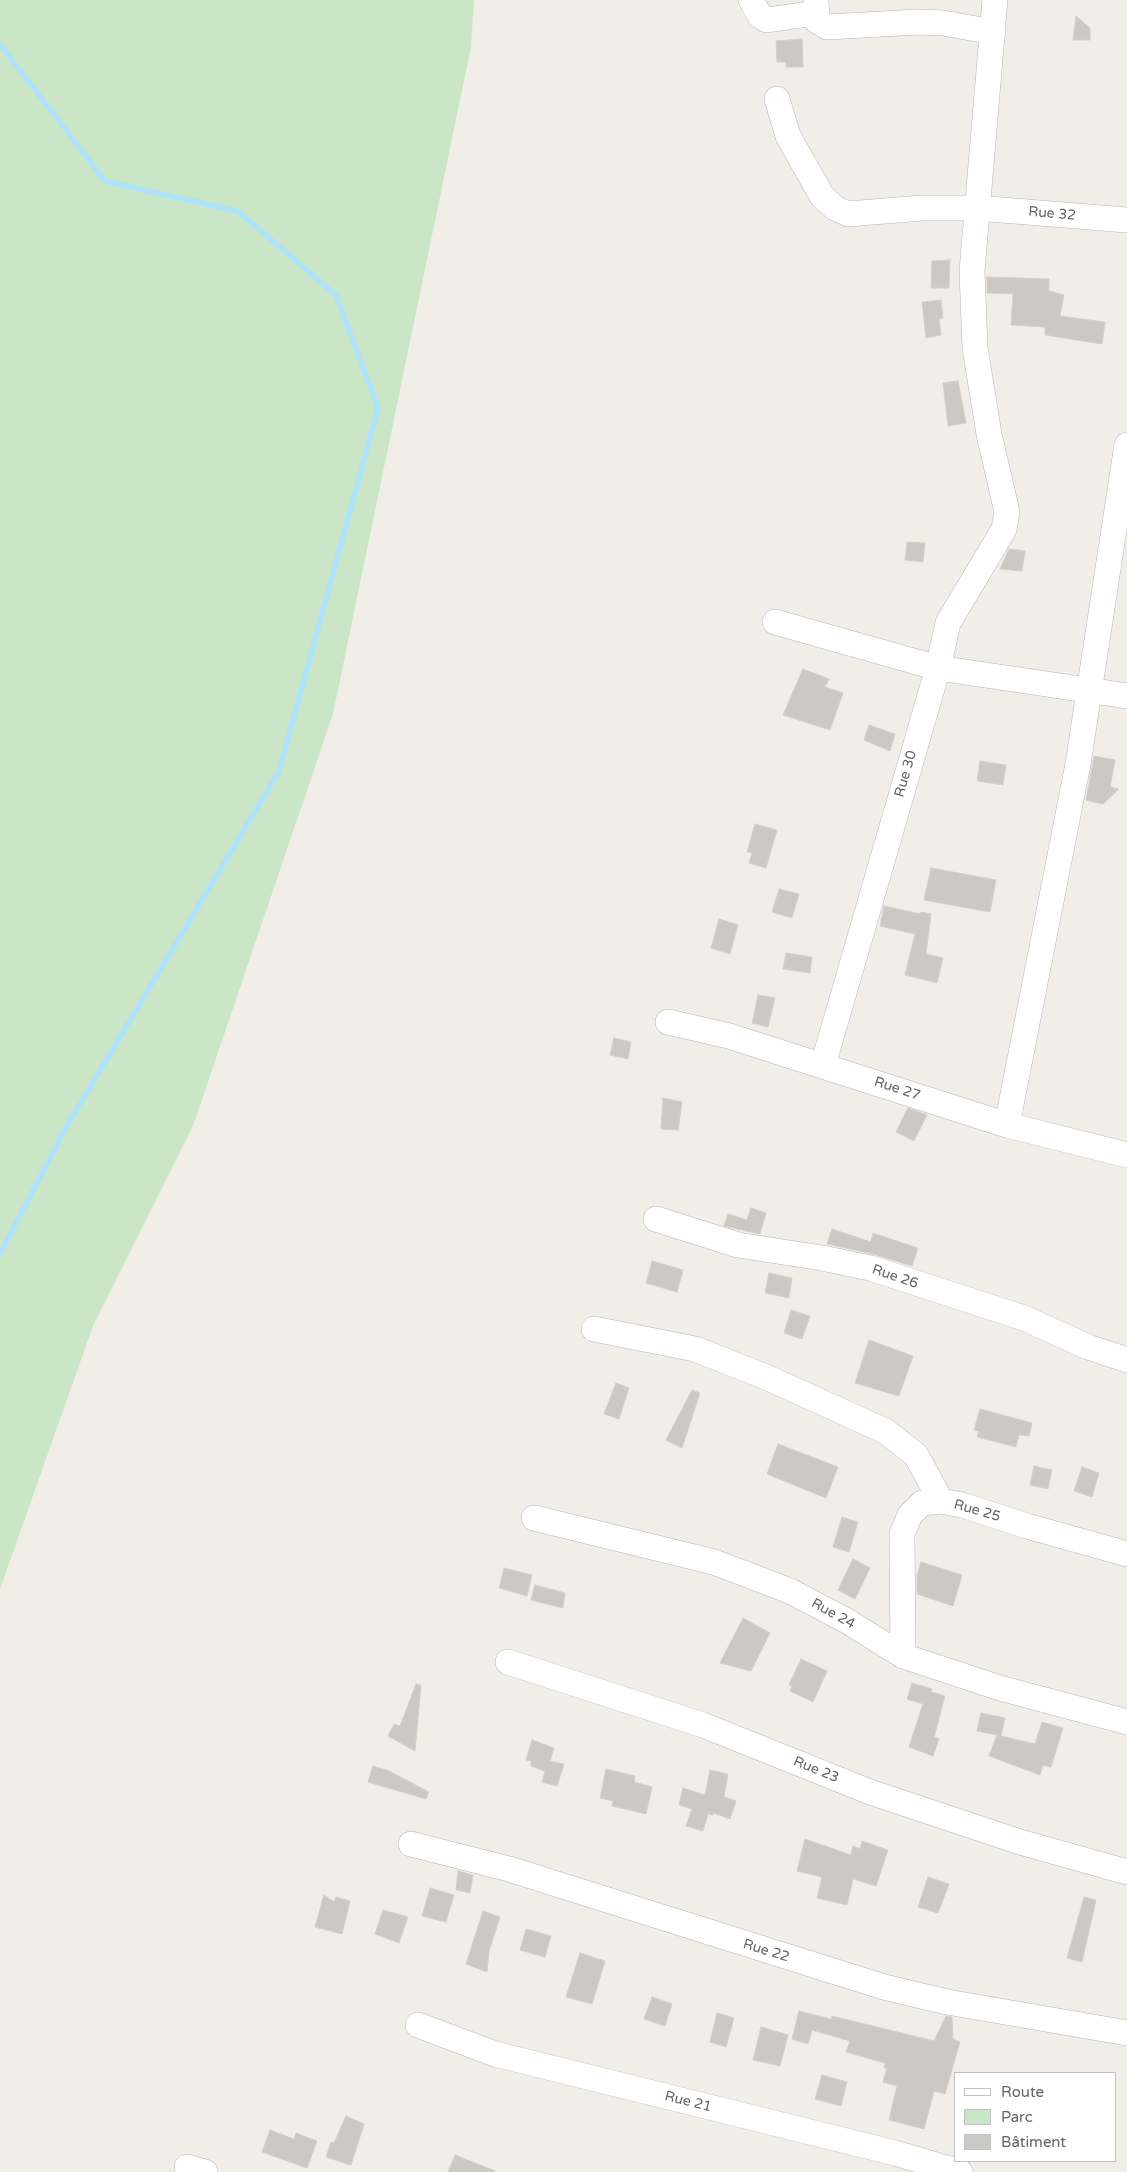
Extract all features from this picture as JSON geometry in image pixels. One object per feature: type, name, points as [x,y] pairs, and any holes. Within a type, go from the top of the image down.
[{"type":"street","points":[[751,0],[760,16],[767,20],[816,6],[817,21],[827,27],[918,22],[943,23],[993,32]]},
{"type":"street","name":"Rue 30","points":[[824,1065],[938,668],[948,623],[1004,529],[1007,512],[990,434],[975,348],[972,271],[995,0]]},
{"type":"street","name":"Rue 32","points":[[777,99],[788,136],[822,196],[835,208],[848,214],[922,208],[976,208],[1127,220]]},
{"type":"street","points":[[1007,1125],[1078,764],[1127,445]]},
{"type":"street","points":[[775,622],[938,668],[1090,689],[1127,696]]},
{"type":"street","name":"Rue 27","points":[[668,1022],[728,1036],[824,1065],[1007,1125],[1127,1155]]},
{"type":"street","name":"Rue 26","points":[[656,1219],[738,1245],[822,1258],[870,1268],[1024,1318],[1088,1348],[1127,1360]]},
{"type":"street","points":[[594,1329],[694,1349],[885,1430],[916,1455],[941,1501]]},
{"type":"street","name":"Rue 25","points":[[903,1656],[902,1534],[910,1515],[922,1503],[941,1501],[962,1505],[1027,1526],[1127,1554]]},
{"type":"street","name":"Rue 24","points":[[534,1518],[714,1562],[790,1591],[847,1621],[903,1656],[1000,1688],[1127,1722]]},
{"type":"street","name":"Rue 23","points":[[508,1662],[703,1725],[870,1792],[1020,1842],[1127,1872]]},
{"type":"street","name":"Rue 22","points":[[411,1844],[509,1869],[884,1987],[947,2002],[1127,2033]]},
{"type":"street","name":"Rue 21","points":[[418,2025],[495,2054],[867,2146],[960,2172]]},
{"type":"green space","points":[[0,0],[474,0],[471,47],[333,714],[193,1126],[93,1326],[0,1589]]},
{"type":"building","points":[[1076,16],[1090,28],[1090,40],[1073,40]]},
{"type":"building","points":[[802,39],[803,67],[786,67],[786,62],[777,62],[776,41]]},
{"type":"building","points":[[950,260],[949,288],[931,288],[932,261]]},
{"type":"building","points":[[987,277],[1049,279],[1049,291],[1064,295],[1060,316],[1105,322],[1102,344],[1045,335],[1045,327],[1011,325],[1013,294],[987,293]]},
{"type":"building","points":[[941,300],[943,318],[939,319],[941,335],[926,338],[922,302]]},
{"type":"building","points":[[958,381],[966,423],[948,426],[943,383]]},
{"type":"building","points":[[907,542],[925,543],[923,562],[905,560]]},
{"type":"building","points":[[1009,549],[1025,551],[1022,571],[1000,569]]},
{"type":"building","points":[[803,669],[829,679],[825,687],[843,693],[830,730],[783,715]]},
{"type":"building","points":[[869,725],[895,734],[890,751],[864,740]]},
{"type":"building","points":[[1094,756],[1115,760],[1110,787],[1119,789],[1103,804],[1086,800]]},
{"type":"building","points":[[980,761],[1006,765],[1003,785],[977,781]]},
{"type":"building","points":[[755,824],[777,830],[766,868],[749,863],[752,853],[747,852]]},
{"type":"building","points":[[931,868],[996,880],[990,912],[924,900]]},
{"type":"building","points":[[779,889],[799,894],[792,918],[772,912]]},
{"type":"building","points":[[884,906],[920,914],[921,912],[931,914],[926,954],[943,958],[937,983],[905,975],[915,934],[880,926]]},
{"type":"building","points":[[719,919],[738,925],[730,954],[711,948]]},
{"type":"building","points":[[786,953],[812,957],[810,973],[783,969]]},
{"type":"building","points":[[758,995],[775,998],[768,1027],[752,1023]]},
{"type":"building","points":[[614,1038],[631,1042],[628,1059],[610,1055]]},
{"type":"building","points":[[663,1098],[682,1102],[678,1130],[661,1129]]},
{"type":"building","points":[[908,1108],[927,1115],[914,1141],[896,1132]]},
{"type":"building","points":[[751,1208],[766,1213],[760,1234],[724,1226],[728,1214],[747,1220]]},
{"type":"building","points":[[832,1229],[871,1242],[873,1233],[918,1248],[912,1266],[873,1254],[827,1244]]},
{"type":"building","points":[[652,1261],[683,1270],[677,1292],[646,1283]]},
{"type":"building","points":[[769,1273],[792,1278],[789,1298],[765,1293]]},
{"type":"building","points":[[791,1310],[810,1316],[802,1339],[784,1333]]},
{"type":"building","points":[[869,1340],[913,1356],[899,1396],[855,1383]]},
{"type":"building","points":[[616,1383],[629,1388],[619,1419],[604,1414]]},
{"type":"building","points":[[692,1390],[700,1393],[682,1448],[666,1440]]},
{"type":"building","points":[[980,1409],[1032,1423],[1029,1436],[1019,1435],[1016,1447],[977,1437],[979,1431],[974,1430]]},
{"type":"building","points":[[778,1444],[838,1467],[826,1498],[767,1474]]},
{"type":"building","points":[[1034,1466],[1052,1470],[1048,1489],[1030,1485]]},
{"type":"building","points":[[1082,1467],[1099,1473],[1092,1497],[1074,1491]]},
{"type":"building","points":[[842,1517],[858,1522],[849,1552],[833,1547]]},
{"type":"building","points":[[853,1559],[870,1568],[855,1599],[838,1590]]},
{"type":"building","points":[[921,1562],[962,1575],[953,1606],[917,1594],[917,1575]]},
{"type":"building","points":[[504,1568],[532,1575],[527,1596],[499,1588]]},
{"type":"building","points":[[535,1585],[565,1593],[563,1608],[531,1600]]},
{"type":"building","points":[[743,1618],[770,1633],[751,1671],[720,1663]]},
{"type":"building","points":[[801,1659],[827,1671],[813,1702],[790,1691],[792,1686],[789,1685]]},
{"type":"building","points":[[912,1683],[932,1689],[931,1692],[945,1696],[934,1737],[939,1739],[933,1756],[909,1747],[923,1704],[907,1699]]},
{"type":"building","points":[[416,1684],[421,1685],[415,1751],[388,1736],[394,1724],[400,1726]]},
{"type":"building","points":[[981,1713],[1005,1718],[1001,1736],[1035,1744],[1042,1722],[1063,1728],[1051,1767],[1043,1765],[1040,1775],[989,1756],[997,1735],[977,1731]]},
{"type":"building","points":[[532,1740],[554,1748],[550,1761],[564,1764],[557,1786],[542,1782],[545,1771],[531,1766],[531,1761],[526,1760]]},
{"type":"building","points":[[373,1766],[389,1771],[429,1792],[426,1799],[368,1782]]},
{"type":"building","points":[[606,1769],[635,1776],[634,1782],[652,1787],[646,1814],[612,1806],[613,1801],[600,1798]]},
{"type":"building","points":[[710,1770],[728,1774],[724,1797],[736,1801],[730,1819],[714,1813],[713,1815],[708,1814],[703,1831],[686,1826],[692,1809],[679,1805],[683,1788],[705,1795]]},
{"type":"building","points":[[805,1839],[851,1855],[853,1846],[860,1849],[862,1841],[888,1850],[876,1886],[853,1879],[847,1905],[817,1898],[822,1877],[797,1871]]},
{"type":"building","points":[[458,1871],[473,1875],[470,1893],[456,1890]]},
{"type":"building","points":[[928,1877],[949,1884],[938,1913],[918,1907]]},
{"type":"building","points":[[430,1888],[454,1895],[446,1922],[422,1916]]},
{"type":"building","points":[[324,1895],[334,1902],[336,1897],[350,1901],[342,1934],[315,1927]]},
{"type":"building","points":[[1084,1897],[1096,1900],[1082,1962],[1067,1958]]},
{"type":"building","points":[[383,1910],[408,1917],[399,1943],[375,1934]]},
{"type":"building","points":[[483,1911],[500,1917],[489,1951],[487,1972],[466,1964]]},
{"type":"building","points":[[526,1929],[551,1936],[545,1957],[520,1950]]},
{"type":"building","points":[[580,1953],[605,1961],[592,2004],[566,1997]]},
{"type":"building","points":[[652,1997],[672,2004],[665,2026],[644,2019]]},
{"type":"building","points":[[799,2011],[831,2019],[832,2016],[934,2041],[946,2016],[952,2017],[953,2039],[960,2042],[945,2094],[934,2091],[924,2129],[889,2120],[897,2086],[883,2082],[887,2068],[884,2068],[885,2063],[846,2052],[850,2041],[812,2030],[808,2044],[792,2039]]},
{"type":"building","points":[[717,2013],[734,2018],[726,2047],[710,2042]]},
{"type":"building","points":[[761,2027],[788,2035],[780,2066],[753,2060]]},
{"type":"building","points":[[822,2075],[847,2082],[841,2106],[815,2099]]},
{"type":"building","points":[[346,2116],[364,2124],[351,2165],[326,2157],[331,2142],[334,2143]]},
{"type":"building","points":[[270,2130],[294,2139],[296,2133],[317,2141],[307,2168],[262,2152]]},
{"type":"building","points":[[455,2155],[495,2171],[495,2172],[448,2172]]},
{"type":"waterway","points":[[0,44],[105,181],[238,211],[336,295],[378,408],[279,771],[65,1129],[0,1254]]}]
